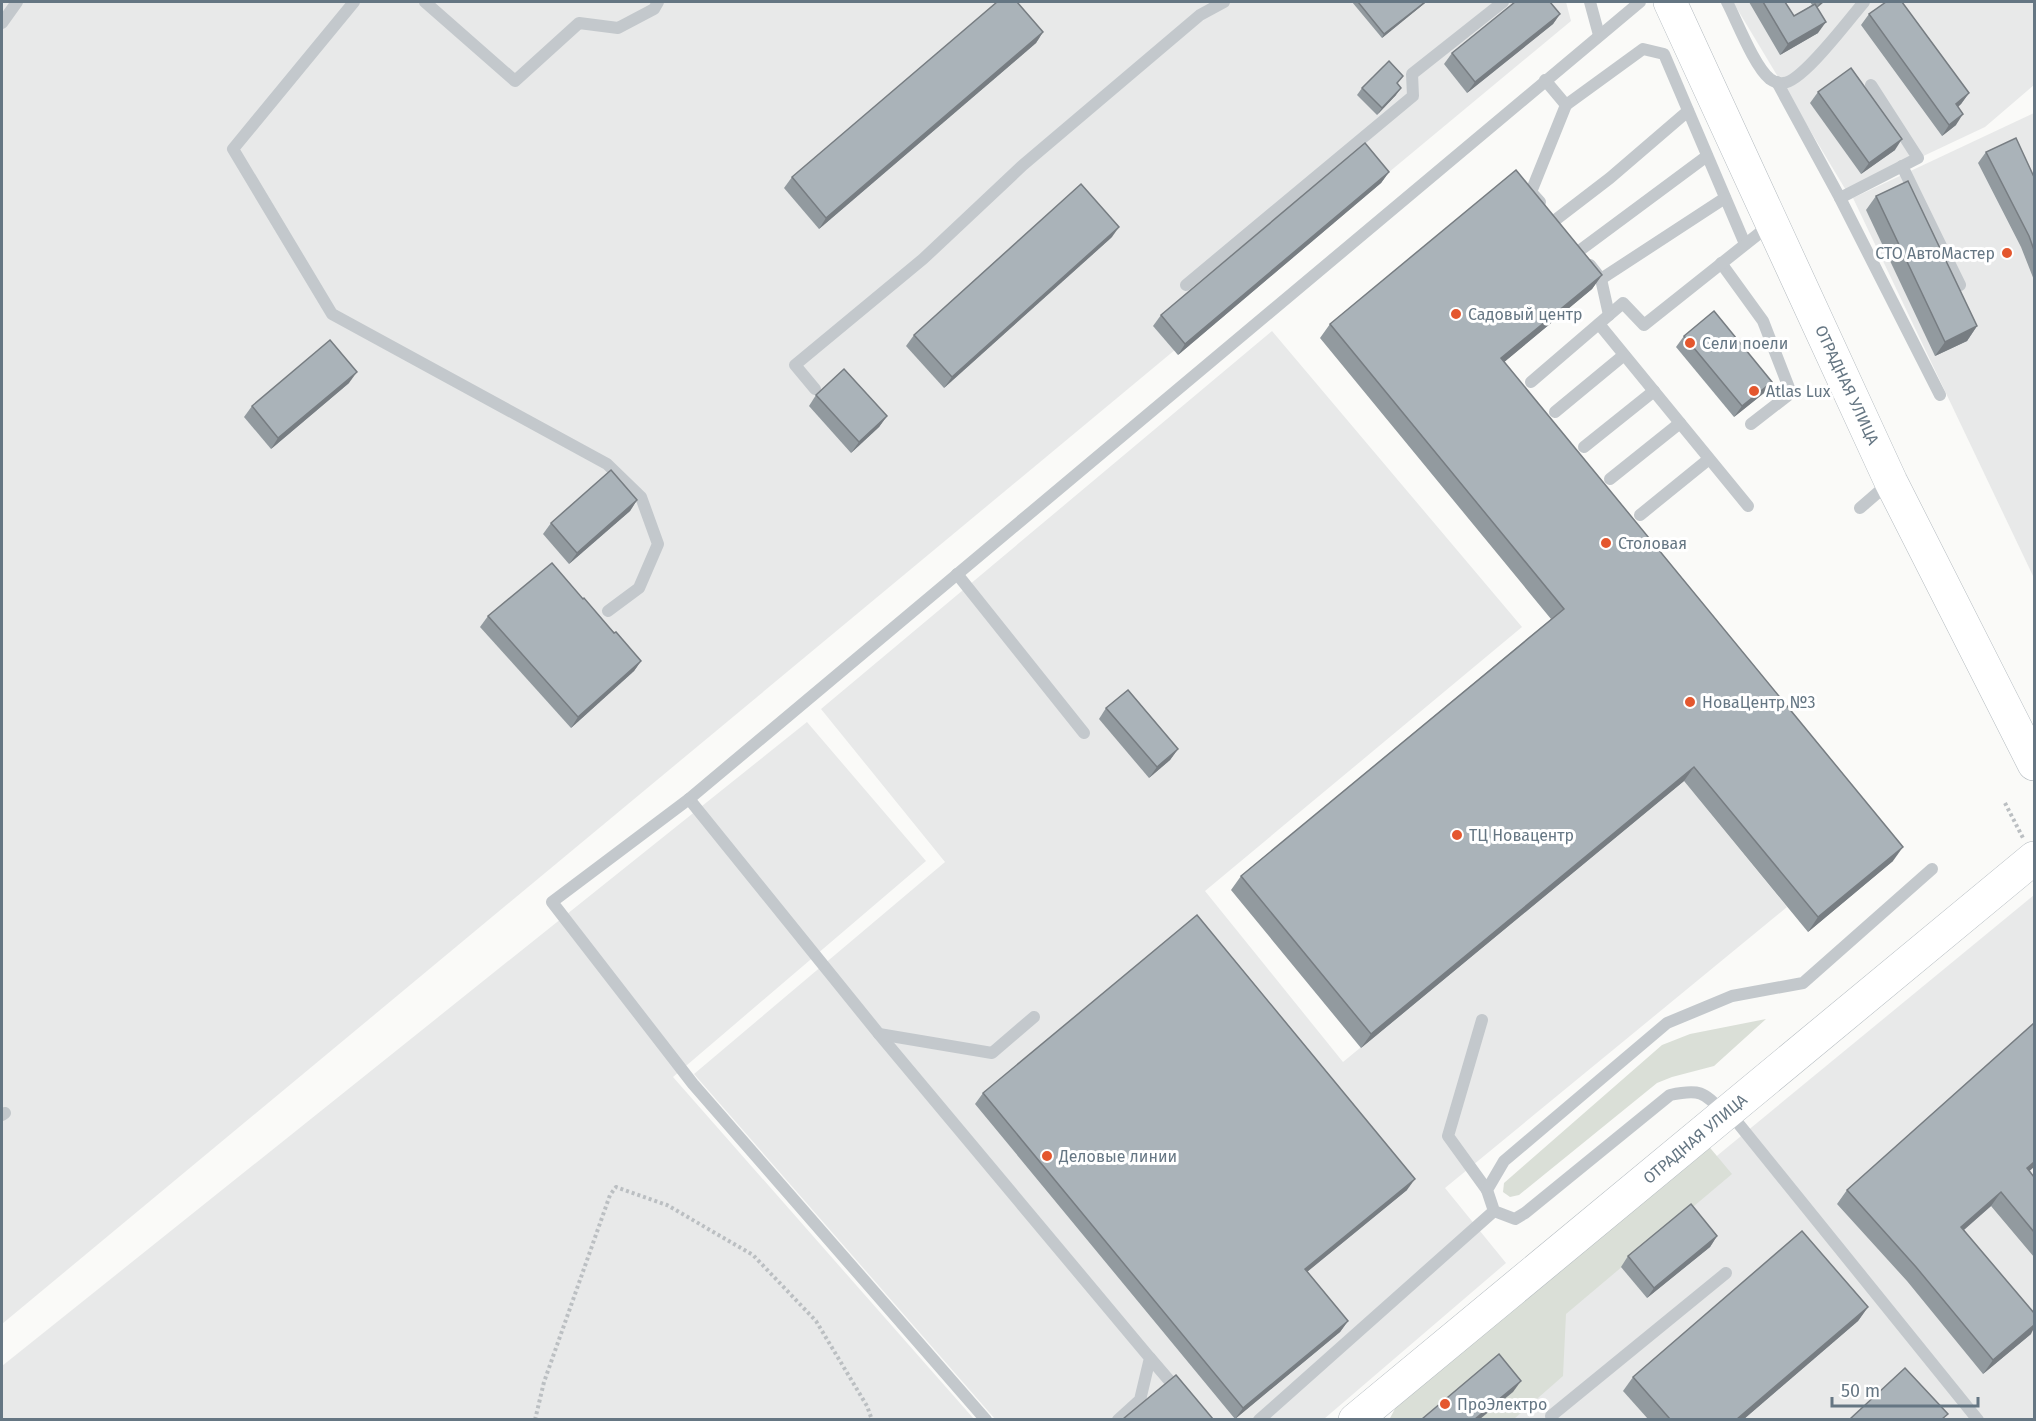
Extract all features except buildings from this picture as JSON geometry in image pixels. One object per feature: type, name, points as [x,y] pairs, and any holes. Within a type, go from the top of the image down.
[{"type":"main road","name":"ОТРАДНАЯ УЛИЦА","points":[[1670,2],[1891,482],[2034,764]]},
{"type":"main road","name":"ОТРАДНАЯ УЛИЦА","points":[[1355,1419],[2034,858]]},
{"type":"lane","points":[[2,23],[17,2]]},
{"type":"lane","points":[[354,2],[232,149],[332,314],[607,464],[641,497],[658,544],[639,588],[608,611]]},
{"type":"lane","points":[[425,2],[515,81],[579,22],[618,28],[654,9],[658,2]]},
{"type":"lane","points":[[815,389],[795,365],[923,259],[1023,165],[1200,15],[1224,2]]},
{"type":"lane","points":[[1186,285],[1413,96],[1413,74],[1503,2]]},
{"type":"lane","points":[[1590,2],[1599,35]]},
{"type":"lane","points":[[986,1419],[693,1083],[552,902],[689,799],[1640,2]]},
{"type":"lane","points":[[1727,2],[1761,69],[1771,80],[1782,84],[1808,68],[1864,2]]},
{"type":"lane","points":[[1688,111],[1557,225],[1531,192],[1566,105],[1643,49],[1664,54],[1745,244]]},
{"type":"lane","points":[[1545,80],[1566,105]]},
{"type":"lane","points":[[1777,82],[1840,198],[1940,395]]},
{"type":"lane","points":[[1840,198],[1918,158],[1870,85]]},
{"type":"lane","points":[[1609,315],[1601,279],[1576,247],[1707,156]]},
{"type":"lane","points":[[1902,166],[1960,285]]},
{"type":"lane","points":[[1601,279],[1725,198]]},
{"type":"lane","points":[[1531,382],[1623,303],[1644,326],[1772,223]]},
{"type":"lane","points":[[1721,263],[1763,321],[1791,393],[1751,424]]},
{"type":"lane","points":[[1599,324],[1748,506]]},
{"type":"lane","points":[[1555,412],[1624,355]]},
{"type":"lane","points":[[1584,447],[1654,391]]},
{"type":"lane","points":[[1610,479],[1680,423]]},
{"type":"lane","points":[[1640,516],[1709,459]]},
{"type":"lane","points":[[1860,508],[1891,482]]},
{"type":"lane","points":[[957,574],[1084,733]]},
{"type":"lane","points":[[689,799],[879,1034],[1188,1402]]},
{"type":"lane","points":[[1487,1190],[1504,1161],[1667,1023],[1732,996],[1803,983],[1932,869]]},
{"type":"lane","points":[[879,1034],[992,1053],[1034,1017]]},
{"type":"lane","points":[[1482,1020],[1448,1136],[1487,1190],[1494,1211]]},
{"type":"lane","points":[[1494,1211],[1515,1219],[1525,1213],[1670,1095],[1692,1090],[1710,1098],[1726,1113],[1978,1419]]},
{"type":"lane","points":[[1259,1419],[1494,1211]]},
{"type":"lane","points":[[1550,1418],[1726,1272]]},
{"type":"lane","points":[[1118,1419],[1140,1400],[1150,1358]]},
{"type":"path","points":[[2006,804],[2034,858]]},
{"type":"path","points":[[536,1419],[544,1382],[610,1195],[616,1187],[668,1206],[753,1255],[816,1321],[867,1406],[872,1419]]},
{"type":"shaded area","points":[[2,2],[1566,2],[1571,21],[2,1324]]},
{"type":"shaded area","points":[[1733,2],[2034,2],[2034,85],[1985,127],[1847,192]]},
{"type":"shaded area","points":[[2034,113],[2034,578],[1853,198]]},
{"type":"shaded area","points":[[1272,331],[1522,627],[1205,891],[1343,1062],[1684,781],[1787,907],[1445,1188],[1506,1263],[1324,1419],[995,1419],[694,1074],[945,862],[821,709]]},
{"type":"shaded area","points":[[807,722],[926,861],[673,1077],[974,1419],[2,1420],[2,1366]]},
{"type":"shaded area","points":[[2034,895],[2034,1419],[1397,1419]]},
{"type":"shaded area","points":[[1766,1019],[1714,1066],[1657,1083],[1519,1195],[1510,1197],[1503,1192],[1504,1183],[1662,1045],[1690,1034]]},
{"type":"shaded area","points":[[1706,1143],[1732,1174],[1566,1314],[1563,1376],[1514,1419],[1389,1420],[1398,1403]]},
{"type":"place","name":"СТО АвтоМастер","points":[[2007,253]]},
{"type":"place","name":"Садовый центр","points":[[1456,314]]},
{"type":"place","name":"Сели поели","points":[[1690,343]]},
{"type":"place","name":"Atlas Lux","points":[[1754,391]]},
{"type":"place","name":"Столовая","points":[[1606,543]]},
{"type":"place","name":"НоваЦентр №3","points":[[1690,702]]},
{"type":"place","name":"ТЦ Новацентр","points":[[1457,835]]},
{"type":"place","name":"Деловые линии","points":[[1047,1156]]},
{"type":"place","name":"ПроЭлектро","points":[[1445,1404]]}]
